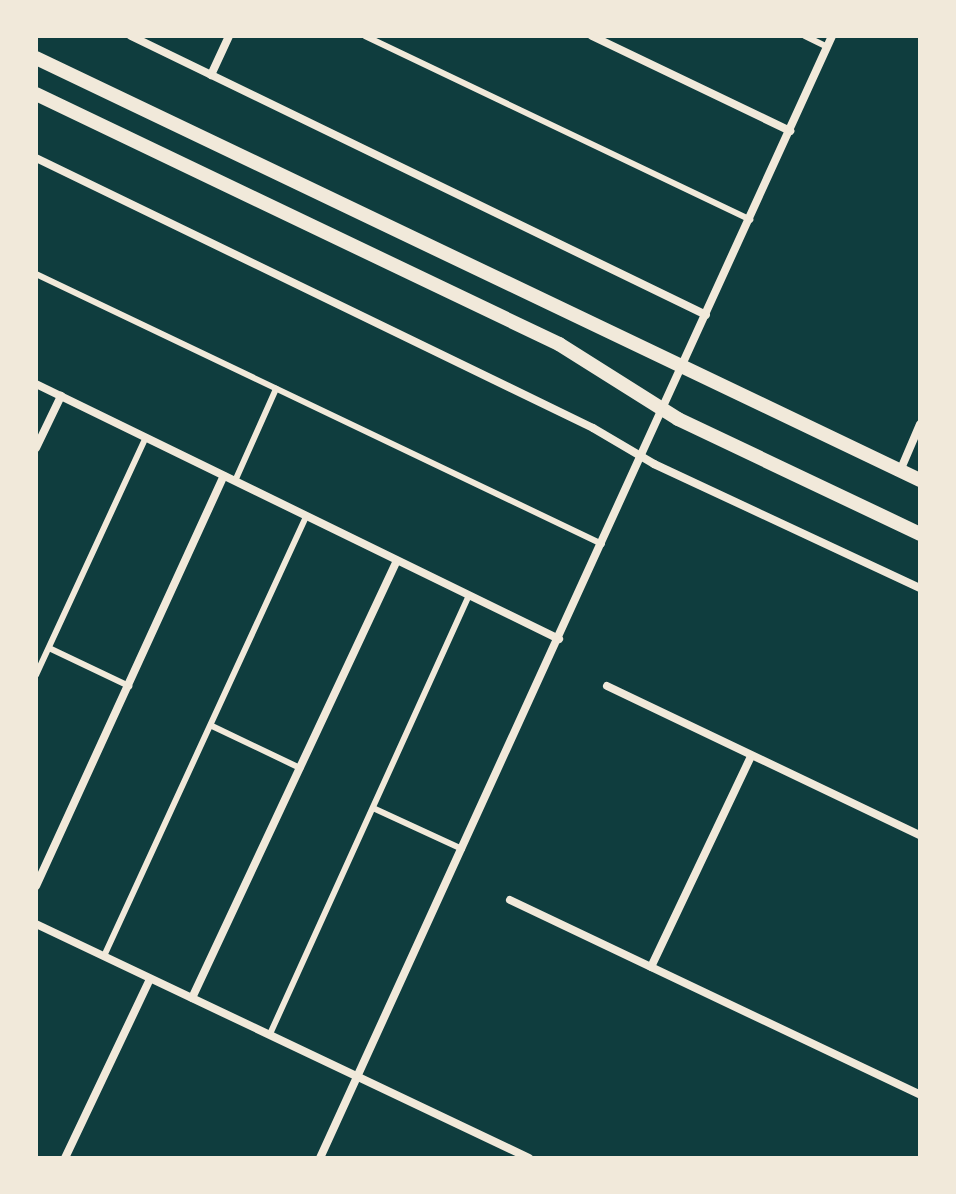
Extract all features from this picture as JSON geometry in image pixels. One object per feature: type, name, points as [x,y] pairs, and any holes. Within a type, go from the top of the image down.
[{"type":"street","points":[[131,36],[706,315]]},
{"type":"street","points":[[211,75],[229,36]]},
{"type":"street","points":[[592,36],[790,131]]},
{"type":"street","points":[[320,1158],[643,456],[832,36]]},
{"type":"street","points":[[36,58],[920,480]]},
{"type":"street","points":[[36,94],[559,344],[663,410],[920,534]]},
{"type":"street","points":[[36,158],[643,456],[920,588]]},
{"type":"street","points":[[36,384],[559,639]]},
{"type":"street","points":[[36,448],[61,396]]},
{"type":"street","points":[[900,471],[920,424]]},
{"type":"street","points":[[36,886],[224,476]]},
{"type":"street","points":[[192,998],[397,561]]},
{"type":"street","points":[[607,686],[920,835]]},
{"type":"street","points":[[651,967],[751,756]]},
{"type":"street","points":[[510,900],[920,1095]]},
{"type":"street","points":[[36,924],[529,1158]]},
{"type":"street","points":[[65,1158],[150,979]]},
{"type":"lane","points":[[365,36],[750,220]]},
{"type":"lane","points":[[805,36],[828,47]]},
{"type":"lane","points":[[36,274],[602,544]]},
{"type":"lane","points":[[235,481],[276,389]]},
{"type":"lane","points":[[36,675],[146,437]]},
{"type":"lane","points":[[104,956],[306,516]]},
{"type":"lane","points":[[270,1034],[469,595]]},
{"type":"lane","points":[[49,648],[129,686]]},
{"type":"lane","points":[[212,726],[300,768]]},
{"type":"lane","points":[[373,808],[462,849]]}]
